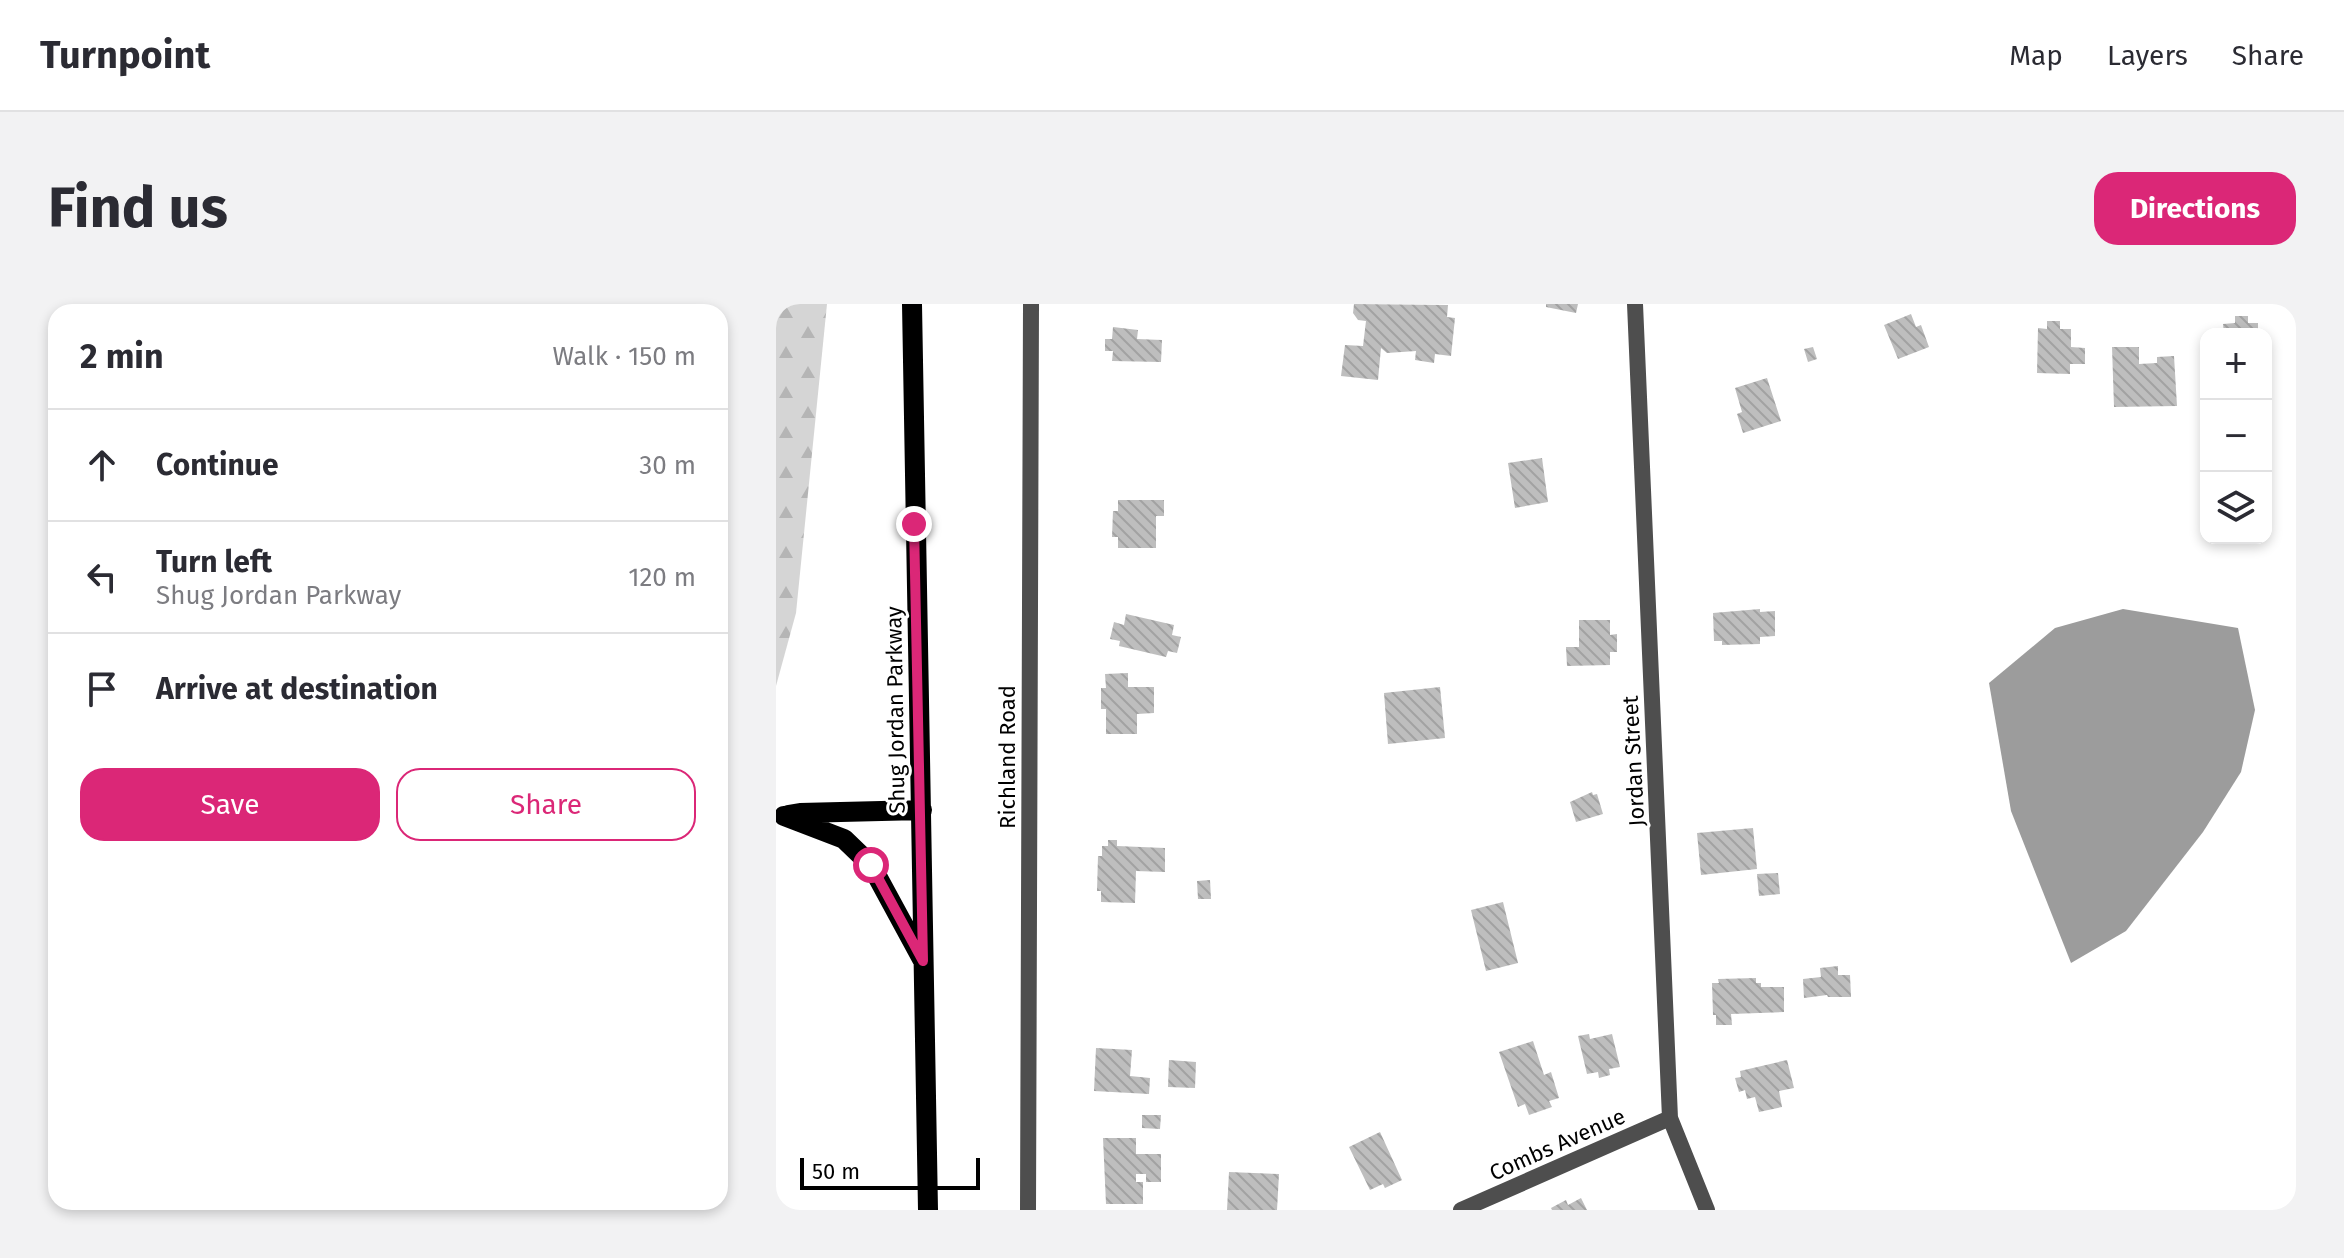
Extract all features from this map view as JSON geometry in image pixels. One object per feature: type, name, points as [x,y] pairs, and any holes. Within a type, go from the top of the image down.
[{"type":"main road","name":"Shug Jordan Parkway","points":[[912,304],[928,1210]]},
{"type":"main road","points":[[780,817],[800,813],[922,810]]},
{"type":"main road","points":[[780,817],[844,839],[871,865],[923,961]]},
{"type":"street","name":"Richland Road","points":[[1028,1210],[1031,304]]},
{"type":"street","name":"Jordan Street","points":[[1635,304],[1670,1118],[1707,1210]]},
{"type":"street","name":"Combs Avenue","points":[[1461,1210],[1670,1118]]},
{"type":"green space","points":[[776,304],[827,304],[796,613],[776,686]]},
{"type":"shaded area","points":[[2123,609],[2238,628],[2255,710],[2241,772],[2203,832],[2126,931],[2071,963],[2011,811],[1989,683],[2055,628]]},
{"type":"building","points":[[1354,304],[1448,305],[1447,317],[1455,318],[1451,356],[1435,354],[1434,363],[1415,360],[1416,351],[1387,353],[1381,348],[1378,380],[1341,376],[1345,345],[1363,346],[1366,321],[1358,320],[1353,313]]},
{"type":"building","points":[[1546,304],[1578,304],[1576,313],[1546,307]]},
{"type":"building","points":[[1911,314],[1916,327],[1921,325],[1929,347],[1898,359],[1884,325]]},
{"type":"building","points":[[2235,316],[2248,316],[2248,323],[2258,323],[2258,328],[2223,328],[2223,324],[2235,323]]},
{"type":"building","points":[[2047,321],[2060,321],[2060,329],[2071,329],[2071,347],[2085,348],[2085,364],[2070,364],[2070,374],[2037,373],[2038,328],[2047,329]]},
{"type":"building","points":[[1113,327],[1138,330],[1137,339],[1162,340],[1161,362],[1112,361],[1113,351],[1105,351],[1105,339],[1112,339]]},
{"type":"building","points":[[1813,347],[1817,359],[1808,362],[1804,349]]},
{"type":"building","points":[[2112,347],[2139,347],[2139,364],[2157,363],[2157,357],[2174,356],[2177,406],[2114,407]]},
{"type":"building","points":[[1767,378],[1781,421],[1743,433],[1737,414],[1742,412],[1735,388]]},
{"type":"building","points":[[1542,458],[1548,502],[1515,508],[1508,463]]},
{"type":"building","points":[[1118,500],[1164,500],[1164,516],[1156,516],[1156,548],[1118,548],[1118,537],[1112,537],[1113,511],[1118,511]]},
{"type":"building","points":[[1760,609],[1760,612],[1775,611],[1775,636],[1760,637],[1760,644],[1722,645],[1722,641],[1714,641],[1713,613]]},
{"type":"building","points":[[1126,614],[1174,625],[1172,635],[1181,637],[1177,653],[1168,651],[1166,657],[1119,646],[1120,641],[1110,639],[1114,622],[1124,625]]},
{"type":"building","points":[[1579,620],[1610,620],[1610,635],[1617,634],[1617,652],[1610,652],[1610,665],[1567,666],[1566,647],[1579,647]]},
{"type":"building","points":[[1128,673],[1128,687],[1154,687],[1154,713],[1137,714],[1137,734],[1106,734],[1106,709],[1101,709],[1101,688],[1106,688],[1105,674]]},
{"type":"building","points":[[1440,687],[1445,738],[1388,744],[1384,693]]},
{"type":"building","points":[[1592,792],[1593,795],[1597,794],[1603,814],[1576,822],[1570,802]]},
{"type":"building","points":[[1753,828],[1757,869],[1701,875],[1697,833]]},
{"type":"building","points":[[1108,840],[1117,840],[1117,846],[1165,848],[1165,872],[1136,871],[1135,903],[1101,902],[1101,891],[1097,891],[1098,856],[1102,856],[1102,846],[1108,846]]},
{"type":"building","points":[[1778,873],[1780,894],[1759,896],[1757,874]]},
{"type":"building","points":[[1210,880],[1211,899],[1198,899],[1197,881]]},
{"type":"building","points":[[1503,902],[1518,963],[1486,971],[1471,910]]},
{"type":"building","points":[[1838,966],[1838,975],[1850,975],[1851,997],[1827,995],[1804,998],[1803,979],[1821,977],[1820,968]]},
{"type":"building","points":[[1756,978],[1756,983],[1761,983],[1761,987],[1784,987],[1784,1012],[1731,1014],[1732,1025],[1716,1025],[1712,983],[1719,983],[1718,979]]},
{"type":"building","points":[[1589,1034],[1590,1039],[1612,1034],[1620,1067],[1609,1069],[1610,1075],[1599,1078],[1598,1072],[1587,1074],[1578,1036]]},
{"type":"building","points":[[1533,1041],[1544,1075],[1551,1072],[1559,1098],[1549,1101],[1552,1107],[1529,1115],[1525,1104],[1518,1107],[1499,1052]]},
{"type":"building","points":[[1096,1048],[1132,1050],[1130,1076],[1150,1078],[1149,1094],[1094,1091]]},
{"type":"building","points":[[1169,1060],[1196,1062],[1195,1088],[1168,1087]]},
{"type":"building","points":[[1787,1060],[1794,1088],[1779,1091],[1782,1107],[1759,1112],[1755,1097],[1747,1099],[1745,1090],[1739,1092],[1735,1078],[1741,1077],[1740,1071]]},
{"type":"building","points":[[1142,1115],[1161,1115],[1160,1129],[1142,1128]]},
{"type":"building","points":[[1380,1132],[1402,1180],[1385,1188],[1383,1184],[1370,1190],[1349,1147]]},
{"type":"building","points":[[1103,1138],[1136,1138],[1136,1154],[1161,1154],[1161,1182],[1146,1182],[1146,1174],[1136,1174],[1136,1182],[1143,1182],[1143,1204],[1106,1204]]},
{"type":"building","points":[[1229,1172],[1279,1174],[1277,1210],[1227,1210]]},
{"type":"building","points":[[1581,1198],[1587,1210],[1551,1208],[1566,1200],[1568,1205]]},
{"type":"route","points":[[871,865],[923,961],[914,524]]}]
